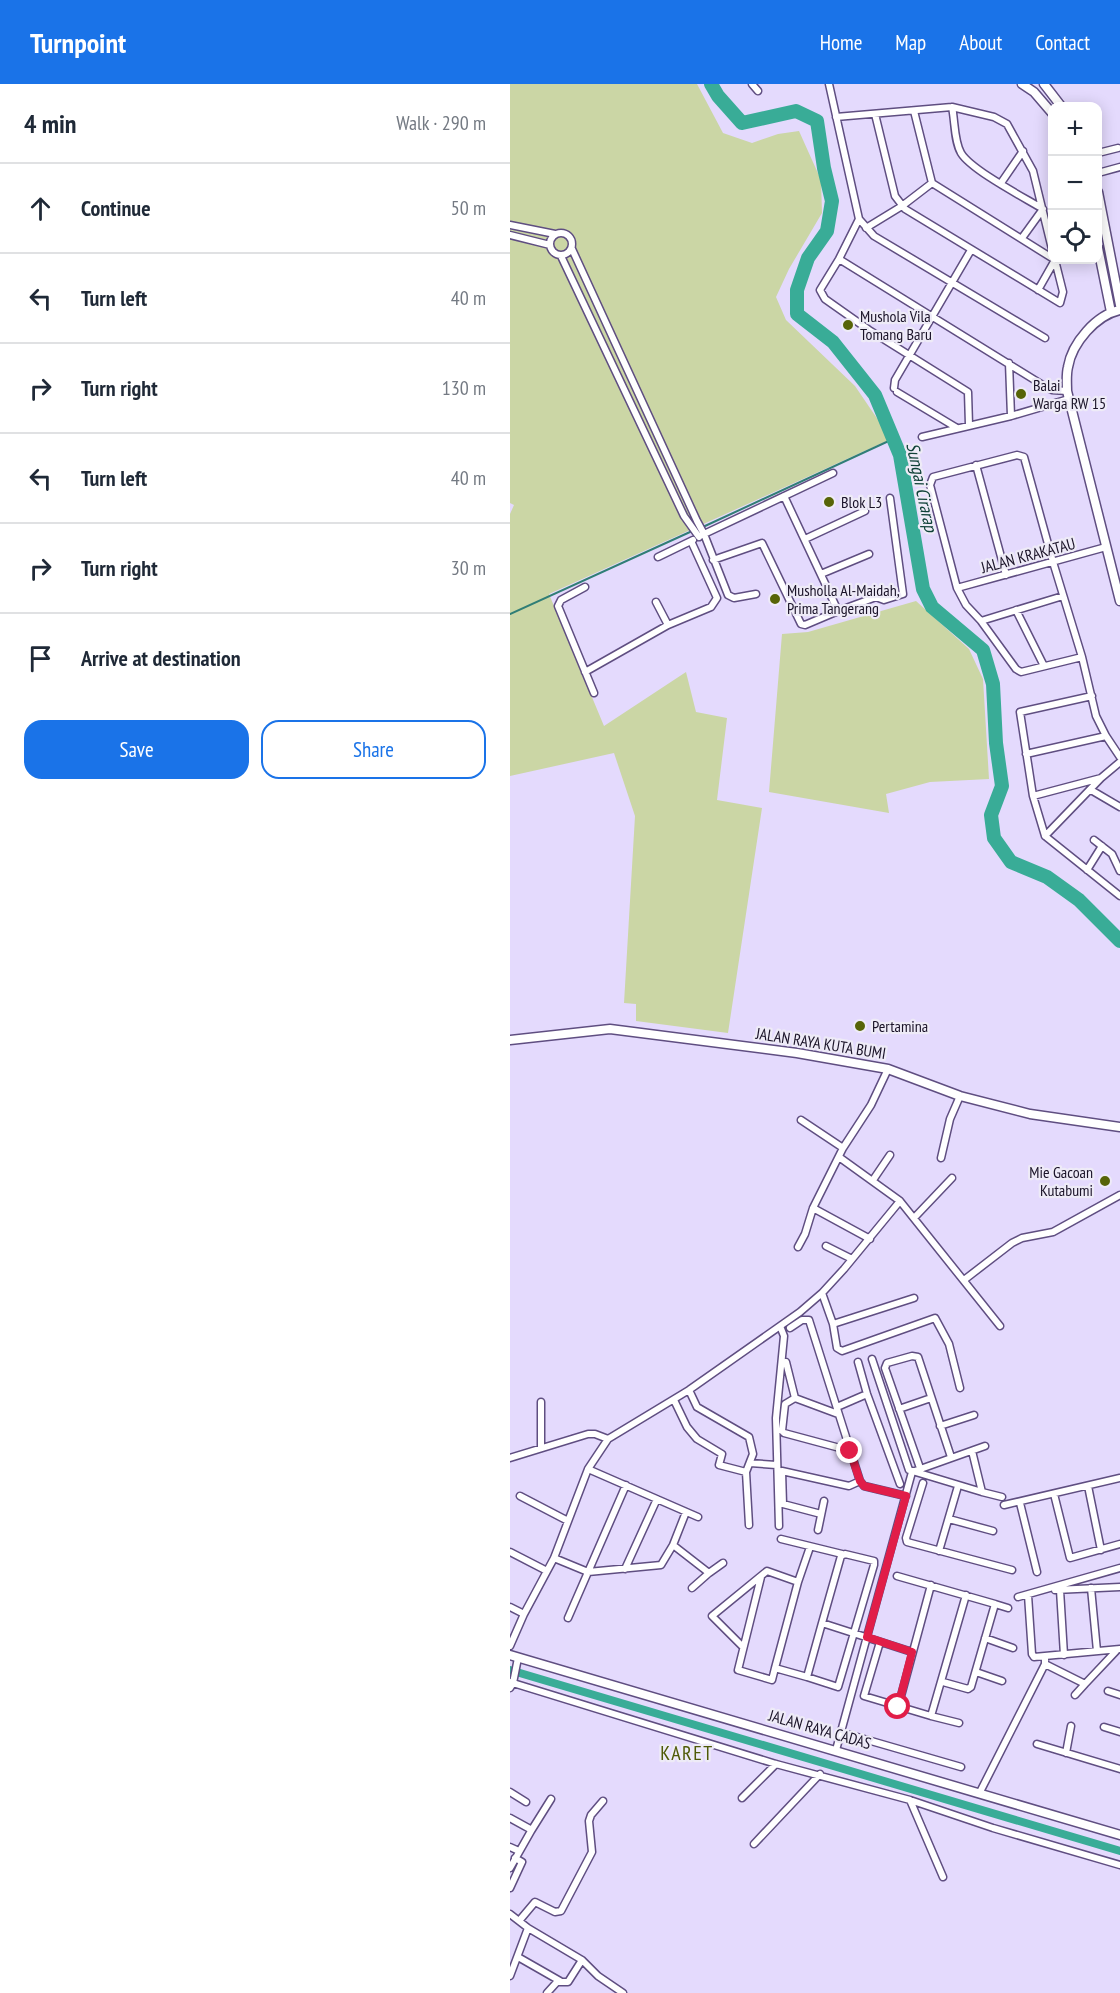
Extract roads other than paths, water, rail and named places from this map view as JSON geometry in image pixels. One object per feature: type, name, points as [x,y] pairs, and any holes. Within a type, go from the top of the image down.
[{"type":"street","points":[[752,84],[758,91]]},
{"type":"street","points":[[829,84],[859,219],[866,228],[874,236],[1045,338]]},
{"type":"street","points":[[1022,84],[1034,92],[1048,107]]},
{"type":"street","points":[[1034,92],[1043,84],[1058,102]]},
{"type":"street","points":[[836,117],[952,107],[994,117],[1007,124],[1033,171],[1048,229]]},
{"type":"street","points":[[952,107],[962,156],[975,167],[1043,209]]},
{"type":"street","points":[[914,111],[933,183],[1048,255]]},
{"type":"street","points":[[875,114],[895,196],[902,206],[913,215],[1057,302],[1061,302],[1063,292],[1055,264]]},
{"type":"street","points":[[1102,152],[1118,147]]},
{"type":"street","points":[[1001,183],[1023,151]]},
{"type":"street","points":[[1102,172],[1120,167]]},
{"type":"street","points":[[866,228],[902,206],[933,183]]},
{"type":"street","points":[[1022,238],[1043,209]]},
{"type":"street","points":[[1102,209],[1118,276],[1120,305]]},
{"type":"street","points":[[859,219],[820,290],[825,299],[869,330],[968,392],[970,398],[969,425]]},
{"type":"street","points":[[510,225],[555,234],[563,232],[570,236],[573,243],[572,249],[568,254],[561,256]]},
{"type":"street","points":[[555,234],[550,245],[553,252],[561,256],[684,516],[702,535]]},
{"type":"street","points":[[510,235],[550,245]]},
{"type":"street","points":[[572,249],[697,521],[728,596],[734,598],[756,594]]},
{"type":"street","points":[[957,428],[896,390],[895,380],[971,250]]},
{"type":"street","points":[[839,259],[1052,390],[1068,395]]},
{"type":"street","points":[[1102,263],[1115,311],[1103,317],[1085,333],[1072,351],[1068,367],[1068,395],[1120,601]]},
{"type":"street","points":[[1038,290],[1051,264]]},
{"type":"street","points":[[1009,363],[1011,416]]},
{"type":"street","points":[[922,437],[1011,416],[1068,395]]},
{"type":"street","points":[[1082,657],[1021,672],[1016,669],[981,621],[966,605],[957,588],[930,485],[931,479],[936,475],[1022,455],[1082,657],[1096,716],[1120,757]]},
{"type":"street","points":[[976,465],[1006,574]]},
{"type":"street","points":[[658,557],[833,473]]},
{"type":"street","points":[[784,496],[838,611]]},
{"type":"street","points":[[713,560],[762,543],[801,624],[805,625],[876,597],[884,600],[903,594],[890,498]]},
{"type":"street","points":[[805,539],[865,511]]},
{"type":"street","points":[[585,672],[668,626],[711,607],[717,598],[691,541]]},
{"type":"street","name":"JALAN KRAKATAU","points":[[957,588],[1106,547]]},
{"type":"street","points":[[821,574],[869,554]]},
{"type":"street","points":[[585,587],[561,600],[558,606],[594,693]]},
{"type":"street","points":[[981,621],[1063,596]]},
{"type":"street","points":[[656,602],[668,626]]},
{"type":"street","points":[[1016,610],[1044,666]]},
{"type":"street","points":[[1092,696],[1020,712],[1033,796],[1044,836],[1120,896]]},
{"type":"street","points":[[1026,754],[1106,736]]},
{"type":"street","points":[[1044,836],[1120,762]]},
{"type":"street","points":[[1033,796],[1101,778]]},
{"type":"street","points":[[1091,790],[1120,807]]},
{"type":"street","points":[[1094,840],[1112,854],[1120,871]]},
{"type":"street","points":[[1087,870],[1102,846]]},
{"type":"street","name":"JALAN RAYA KUTA BUMI","points":[[510,1040],[610,1029],[707,1040],[859,1062],[888,1069],[960,1096],[1030,1114],[1120,1127]]},
{"type":"street","points":[[798,1247],[805,1234],[813,1208],[843,1148],[871,1105],[888,1069]]},
{"type":"street","points":[[941,1158],[950,1119],[960,1096]]},
{"type":"street","points":[[801,1120],[843,1148]]},
{"type":"street","points":[[873,1180],[890,1155]]},
{"type":"street","points":[[839,1157],[900,1201],[1000,1326]]},
{"type":"street","points":[[914,1218],[952,1178]]},
{"type":"street","points":[[964,1280],[1012,1243],[1022,1238],[1053,1232],[1120,1195]]},
{"type":"street","points":[[510,1646],[554,1558],[588,1469],[608,1439],[689,1390],[780,1326],[822,1293],[900,1201]]},
{"type":"street","points":[[813,1208],[870,1239]]},
{"type":"street","points":[[826,1246],[852,1259]]},
{"type":"street","points":[[822,1293],[833,1324],[837,1348],[842,1351],[935,1318],[949,1344],[960,1388]]},
{"type":"street","points":[[833,1324],[914,1298]]},
{"type":"street","points":[[790,1328],[802,1320],[808,1320],[860,1481],[864,1486],[906,1496]]},
{"type":"street","points":[[779,1526],[776,1465],[777,1418],[784,1336],[780,1326]]},
{"type":"street","points":[[920,1468],[885,1368],[887,1363],[915,1355],[918,1357],[951,1457]]},
{"type":"street","points":[[872,1359],[909,1470],[1002,1497]]},
{"type":"street","points":[[786,1362],[795,1398]]},
{"type":"street","points":[[858,1362],[867,1394],[900,1484]]},
{"type":"street","points":[[689,1390],[697,1407],[749,1437],[753,1454],[746,1472],[749,1525]]},
{"type":"street","points":[[850,1451],[783,1433],[785,1404],[795,1398],[838,1410],[867,1394]]},
{"type":"street","points":[[899,1409],[931,1398]]},
{"type":"street","points":[[674,1400],[687,1427],[697,1439],[722,1454],[719,1465],[746,1472]]},
{"type":"street","points":[[541,1402],[542,1448]]},
{"type":"street","points":[[940,1426],[974,1415]]},
{"type":"street","points":[[510,1458],[588,1434],[596,1434],[608,1439]]},
{"type":"street","points":[[836,1750],[912,1472],[986,1446]]},
{"type":"street","points":[[972,1451],[982,1492]]},
{"type":"street","points":[[750,1463],[776,1465]]},
{"type":"street","points":[[588,1469],[698,1517]]},
{"type":"street","points":[[821,1514],[783,1504],[782,1471],[849,1486],[860,1481]]},
{"type":"street","points":[[1004,1505],[1120,1478]]},
{"type":"street","points":[[923,1482],[906,1541],[1012,1570]]},
{"type":"street","points":[[567,1618],[626,1485]]},
{"type":"street","points":[[939,1551],[958,1485]]},
{"type":"street","points":[[1088,1486],[1101,1550]]},
{"type":"street","points":[[1054,1494],[1070,1558],[1120,1544]]},
{"type":"street","points":[[520,1496],[568,1521]]},
{"type":"street","points":[[625,1569],[657,1499]]},
{"type":"street","points":[[818,1530],[824,1501]]},
{"type":"street","points":[[1020,1503],[1037,1572]]},
{"type":"street","points":[[554,1558],[588,1572],[661,1565],[673,1545],[686,1512]]},
{"type":"street","points":[[949,1519],[993,1531]]},
{"type":"street","points":[[775,1668],[838,1687],[875,1563],[781,1539]]},
{"type":"street","points":[[673,1545],[709,1573]]},
{"type":"street","points":[[761,1576],[738,1670],[772,1680],[810,1546]]},
{"type":"street","points":[[510,1552],[547,1571]]},
{"type":"street","points":[[807,1677],[842,1554]]},
{"type":"street","points":[[692,1588],[723,1563]]},
{"type":"street","points":[[1018,1597],[1120,1568]]},
{"type":"street","points":[[743,1647],[712,1616],[766,1571],[798,1582]]},
{"type":"street","points":[[897,1576],[1008,1608]]},
{"type":"street","points":[[898,1707],[931,1585]]},
{"type":"street","points":[[1045,1590],[1120,1587]]},
{"type":"street","points":[[1091,1588],[1096,1651]]},
{"type":"street","points":[[1060,1590],[1064,1655]]},
{"type":"street","points":[[1028,1594],[1034,1656],[1119,1649]]},
{"type":"street","points":[[931,1716],[943,1682],[966,1595]]},
{"type":"street","points":[[943,1682],[970,1688],[995,1604]]},
{"type":"street","points":[[510,1607],[524,1614]]},
{"type":"street","points":[[822,1623],[912,1652]]},
{"type":"street","points":[[985,1638],[1013,1648]]},
{"type":"street","points":[[880,1642],[864,1696],[959,1723]]},
{"type":"street","points":[[1075,1695],[1119,1649]]},
{"type":"street","points":[[980,1792],[1045,1664],[1045,1656]]},
{"type":"street","points":[[515,1658],[512,1683],[776,1764],[910,1800],[993,1828],[1120,1865]]},
{"type":"street","name":"JALAN RAYA CADAS","points":[[515,1658],[980,1792],[1120,1835]]},
{"type":"street","points":[[1045,1664],[1084,1684]]},
{"type":"street","points":[[976,1672],[1002,1681]]},
{"type":"street","points":[[1108,1691],[1120,1695]]},
{"type":"street","points":[[1066,1753],[1071,1726]]},
{"type":"street","points":[[1104,1727],[1120,1732]]},
{"type":"street","points":[[840,1732],[961,1767]]},
{"type":"street","points":[[1037,1744],[1120,1769]]},
{"type":"street","points":[[741,1798],[776,1764]]},
{"type":"street","points":[[754,1844],[820,1774]]},
{"type":"street","points":[[510,1792],[526,1802]]},
{"type":"street","points":[[510,1868],[551,1799]]},
{"type":"street","points":[[910,1800],[944,1876]]},
{"type":"street","points":[[519,1922],[535,1902],[555,1912],[561,1911],[592,1852],[589,1818],[603,1801]]},
{"type":"street","points":[[510,1818],[530,1828],[531,1831]]},
{"type":"street","points":[[510,1846],[519,1851]]},
{"type":"street","points":[[510,1888],[522,1862],[515,1858]]},
{"type":"street","points":[[510,1914],[528,1928],[582,1960],[598,1976],[623,1993]]},
{"type":"street","points":[[510,1976],[528,1928]]},
{"type":"street","points":[[518,1957],[560,1981],[567,1982],[582,1960]]},
{"type":"street","points":[[548,1993],[560,1981]]},
{"type":"waterway","name":"Sungai Cirarap","points":[[711,84],[718,96],[742,123],[796,111],[817,121],[832,201],[827,231],[808,258],[797,290],[797,314],[833,342],[875,395],[900,455],[923,589],[932,607],[983,650],[993,684],[996,743],[1002,786],[991,815],[994,838],[1011,862],[1047,877],[1079,900],[1120,941]]},
{"type":"waterway","points":[[705,526],[893,439]]},
{"type":"waterway","points":[[510,614],[690,532]]},
{"type":"waterway","points":[[510,1670],[1120,1851]]},
{"type":"place","name":"Mushola Vila Tomang Baru","points":[[848,325]]},
{"type":"place","name":"Balai Warga RW 15","points":[[1021,394]]},
{"type":"place","name":"Blok L3","points":[[829,502]]},
{"type":"place","name":"Musholla Al-Maidah, Prima Tangerang","points":[[775,599]]},
{"type":"place","name":"Pertamina","points":[[860,1026]]},
{"type":"place","name":"Mie Gacoan Kutabumi","points":[[1105,1181]]},
{"type":"district","name":"KARET","points":[[687,1753]]}]
